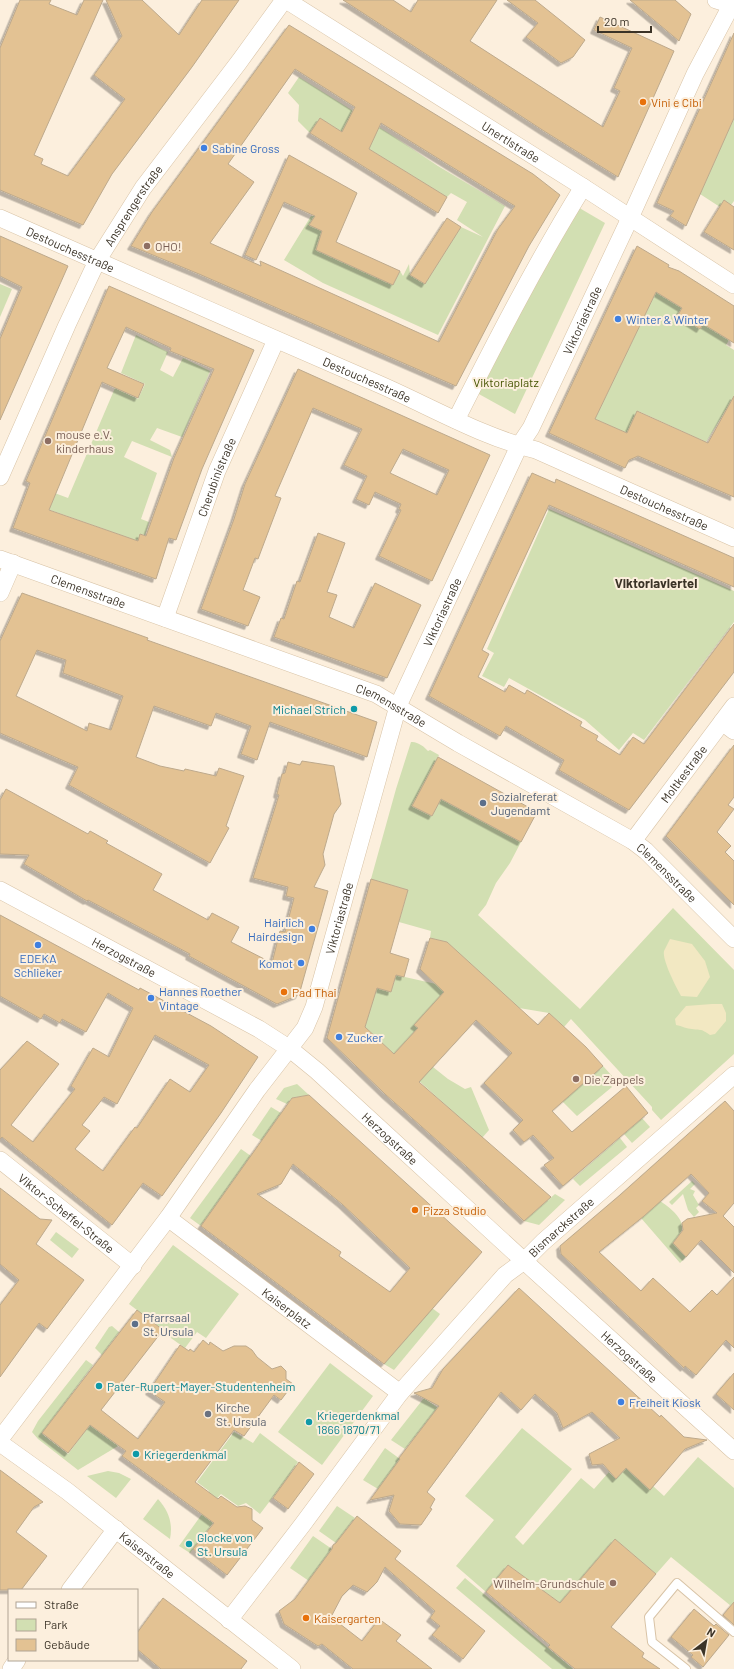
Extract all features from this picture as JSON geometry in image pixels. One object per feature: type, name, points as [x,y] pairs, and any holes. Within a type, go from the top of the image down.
[{"type":"street","name":"Unertlstraße","points":[[285,0],[583,187],[734,285]]},
{"type":"street","name":"Ansprengerstraße","points":[[0,477],[97,261],[143,188],[285,0]]},
{"type":"street","name":"Viktoriastraße","points":[[168,1218],[253,1097],[305,1028],[314,1007],[398,706],[519,446],[531,428],[630,218],[729,3]]},
{"type":"street","points":[[456,420],[528,281],[583,187]]},
{"type":"street","name":"Destouchesstraße","points":[[0,218],[276,340],[401,393],[456,420],[519,446],[536,450],[734,538]]},
{"type":"street","name":"Cherubinistraße","points":[[165,618],[217,471],[276,340]]},
{"type":"street","points":[[0,594],[6,561]]},
{"type":"street","name":"Clemensstraße","points":[[6,561],[376,694],[458,743],[633,841],[646,851],[734,939]]},
{"type":"street","name":"Moltkestraße","points":[[633,841],[728,726],[734,706]]},
{"type":"street","name":"Herzogstraße","points":[[0,890],[259,1028],[290,1049],[317,1071],[734,1451]]},
{"type":"street","name":"Bismarckstraße","points":[[400,1393],[505,1275],[524,1261],[543,1242],[734,1075]]},
{"type":"street","name":"Viktor-Scheffel-Straße","points":[[0,1160],[133,1266]]},
{"type":"street","points":[[0,1439],[168,1218]]},
{"type":"street","name":"Kaiserplatz","points":[[168,1218],[400,1393]]},
{"type":"street","points":[[229,1620],[303,1524],[400,1393]]},
{"type":"street","name":"Kaiserstraße","points":[[0,1443],[67,1491],[292,1669]]},
{"type":"street","points":[[71,1589],[116,1529]]},
{"type":"lane","points":[[686,1669],[652,1642],[649,1617],[677,1583],[734,1632]]},
{"type":"green space","points":[[299,77],[438,166],[505,206],[438,335],[323,283],[284,260],[311,216],[315,216],[309,225],[322,231],[316,250],[393,285],[400,271],[403,276],[409,264],[410,275],[425,284],[461,227],[483,237],[457,220],[467,202],[451,193],[447,197],[369,149],[372,141],[346,125],[342,132],[320,118],[310,133],[298,121],[299,105],[288,93]]},
{"type":"green space","points":[[734,118],[734,201],[731,205],[724,201],[720,207],[700,194]]},
{"type":"green space","name":"Viktoriaplatz","points":[[576,206],[605,223],[515,414],[477,393]]},
{"type":"green space","points":[[0,284],[12,289],[0,317]]},
{"type":"green space","points":[[656,292],[682,308],[678,315],[703,323],[729,340],[726,345],[734,350],[734,408],[729,405],[706,442],[638,411],[627,433],[595,419]]},
{"type":"green space","points":[[136,335],[168,352],[160,370],[173,377],[183,358],[210,371],[182,437],[157,428],[150,440],[170,450],[172,457],[132,441],[124,457],[157,473],[141,519],[149,522],[145,535],[140,534],[138,541],[50,510],[48,502],[52,492],[68,498],[115,388],[138,399],[145,384],[121,373]]},
{"type":"green space","points":[[549,509],[734,591],[734,622],[644,740],[633,733],[619,750],[585,720],[509,678],[504,687],[482,676],[494,653],[487,649]]},
{"type":"green space","points":[[411,742],[418,743],[428,751],[430,750],[439,755],[412,806],[432,816],[441,799],[521,842],[510,863],[496,883],[486,905],[478,915],[580,1009],[673,908],[734,970],[734,1054],[661,1120],[652,1110],[652,1107],[571,1019],[564,1027],[549,1013],[519,1008],[447,942],[430,938],[431,931],[399,922],[408,890],[371,879],[396,789]]},
{"type":"green space","points":[[396,975],[436,984],[463,1009],[414,1025],[418,1028],[394,1054],[365,1027],[376,988],[391,992]]},
{"type":"green space","points":[[603,1066],[613,1077],[608,1082],[612,1087],[577,1116],[562,1101]]},
{"type":"green space","points":[[433,1067],[448,1079],[465,1089],[471,1087],[489,1130],[482,1138],[407,1070]]},
{"type":"green space","points":[[297,1084],[309,1095],[292,1098],[287,1104],[276,1099],[284,1088]]},
{"type":"green space","points":[[271,1107],[281,1113],[262,1141],[252,1135]]},
{"type":"green space","points":[[642,1118],[650,1127],[632,1143],[624,1134]]},
{"type":"green space","points":[[620,1138],[627,1147],[580,1186],[573,1179]]},
{"type":"green space","points":[[241,1149],[251,1156],[201,1226],[190,1218]]},
{"type":"green space","points":[[692,1181],[695,1184],[690,1189],[695,1191],[693,1195],[699,1205],[696,1208],[699,1212],[694,1217],[688,1210],[683,1194],[672,1205],[669,1202]]},
{"type":"green space","points":[[555,1194],[565,1200],[539,1225],[524,1221]]},
{"type":"green space","points":[[660,1201],[675,1213],[681,1221],[682,1229],[674,1243],[686,1257],[680,1263],[641,1218]]},
{"type":"green space","points":[[56,1232],[79,1249],[72,1258],[50,1240]]},
{"type":"green space","points":[[173,1245],[239,1294],[206,1338],[197,1332],[185,1348],[161,1331],[162,1329],[129,1304]]},
{"type":"green space","points":[[432,1308],[440,1314],[394,1370],[384,1364]]},
{"type":"green space","points":[[112,1326],[119,1332],[102,1355],[95,1348],[109,1327]]},
{"type":"green space","points":[[86,1360],[93,1365],[42,1434],[68,1454],[90,1425],[118,1446],[78,1470],[38,1439],[32,1432],[38,1421]]},
{"type":"green space","points":[[330,1363],[373,1396],[322,1465],[278,1432]]},
{"type":"green space","points":[[424,1398],[438,1408],[405,1449],[391,1440]]},
{"type":"green space","points":[[522,1428],[572,1469],[515,1537],[523,1545],[581,1478],[594,1489],[609,1472],[616,1479],[626,1468],[650,1490],[653,1486],[664,1496],[698,1457],[734,1488],[734,1602],[731,1606],[671,1557],[656,1574],[615,1539],[560,1603],[508,1565],[486,1592],[456,1566],[494,1520],[465,1496]]},
{"type":"green space","points":[[234,1432],[253,1443],[260,1433],[298,1462],[291,1472],[297,1477],[286,1480],[260,1514],[246,1503],[238,1506],[221,1494],[214,1502],[206,1496],[209,1491],[197,1482]]},
{"type":"green space","points":[[385,1448],[400,1459],[378,1489],[363,1480]]},
{"type":"green space","points":[[108,1471],[119,1473],[131,1479],[116,1498],[87,1476]]},
{"type":"green space","points":[[158,1499],[165,1508],[169,1518],[171,1528],[170,1539],[143,1519]]},
{"type":"green space","points":[[337,1506],[355,1518],[336,1543],[319,1531]]},
{"type":"green space","points":[[202,1514],[213,1523],[190,1553],[179,1546]]},
{"type":"green space","points":[[313,1536],[332,1549],[309,1581],[290,1568]]},
{"type":"green space","points":[[465,1578],[573,1669],[552,1669],[456,1588]]},
{"type":"sand","points":[[670,939],[692,944],[705,961],[710,977],[697,997],[681,996],[673,980],[667,967],[664,955],[664,951]]},
{"type":"sand","points":[[722,1004],[726,1013],[726,1021],[715,1034],[710,1035],[705,1031],[688,1029],[676,1025],[675,1019],[686,1006]]},
{"type":"building","points":[[20,0],[51,0],[49,4],[77,15],[84,0],[103,0],[34,155],[43,159],[41,164],[68,176],[125,99],[94,75],[122,36],[106,0],[142,0],[179,35],[202,0],[239,0],[192,67],[112,174],[83,225],[0,190],[0,48]]},
{"type":"building","points":[[343,0],[393,0],[411,12],[418,0],[497,0],[470,41],[603,127],[620,91],[614,88],[632,48],[594,30],[600,17],[674,51],[618,177],[544,131]]},
{"type":"building","points":[[507,0],[535,0],[585,40],[573,57],[561,63],[526,37],[538,23]]},
{"type":"building","points":[[630,0],[675,0],[691,14],[679,41]]},
{"type":"building","points":[[289,25],[533,174],[560,195],[529,246],[456,386],[131,246],[152,212]],"holes":[[[295,69],[355,107],[342,132],[320,118],[310,133],[438,213],[447,197],[369,149],[381,123],[515,206],[498,229],[439,342],[260,261],[261,266],[210,243],[254,182],[228,164]]]},
{"type":"building","points":[[734,33],[734,118],[686,226],[670,216],[674,211],[657,203]]},
{"type":"building","points":[[289,155],[357,193],[336,242],[400,271],[393,285],[316,250],[322,231],[309,225],[315,216],[284,202],[256,260],[245,255]]},
{"type":"building","points":[[724,200],[734,207],[734,250],[704,232]]},
{"type":"building","points":[[447,218],[461,227],[425,284],[410,275]]},
{"type":"building","points":[[0,236],[68,266],[0,420],[0,339],[22,287],[0,276]]},
{"type":"building","points":[[637,246],[669,265],[668,267],[679,271],[734,306],[734,343],[703,324],[700,329],[678,315],[682,308],[656,292],[595,419],[627,433],[637,411],[708,443],[734,396],[734,497],[638,456],[629,460],[625,468],[549,433]]},
{"type":"building","points":[[109,286],[254,350],[202,469],[176,540],[169,538],[156,579],[13,528],[30,483],[26,481]],"holes":[[[126,327],[171,348],[170,351],[214,369],[174,458],[146,536],[140,534],[138,541],[49,510],[102,382],[138,398],[144,384],[107,368]]]},
{"type":"building","points":[[298,369],[490,455],[432,581],[379,556],[401,510],[399,509],[401,504],[375,492],[369,505],[356,499],[367,476],[344,465],[362,429],[313,408],[275,496],[281,498],[258,559],[255,558],[243,590],[260,597],[248,626],[201,609],[234,519],[245,484]],"holes":[[[403,449],[449,470],[437,495],[390,473]]]},
{"type":"building","points":[[532,473],[555,483],[556,479],[734,558],[734,587],[549,505],[482,650],[489,654],[478,677],[505,692],[509,685],[525,694],[527,690],[582,722],[580,726],[598,736],[596,740],[620,755],[633,737],[644,744],[734,624],[734,672],[629,810],[559,770],[564,760],[506,726],[500,736],[429,696]]},
{"type":"building","points":[[318,533],[345,543],[327,592],[337,595],[329,617],[354,628],[375,583],[421,605],[387,678],[274,637],[281,618],[284,619],[297,581],[300,582]]},
{"type":"building","points":[[22,593],[148,638],[147,640],[377,722],[367,757],[270,722],[257,760],[241,754],[251,726],[216,713],[211,726],[154,706],[136,757],[160,766],[184,771],[185,769],[216,776],[219,768],[244,776],[226,826],[229,828],[210,863],[69,785],[78,767],[0,733],[0,641]],"holes":[[[37,650],[66,660],[63,673],[123,696],[111,730],[89,723],[87,731],[16,696]]]},
{"type":"building","points":[[734,745],[734,797],[728,805],[734,809],[717,832],[731,846],[725,852],[734,861],[734,905],[666,836]]},
{"type":"building","name":"Sozialreferat Jugendamt","points":[[438,757],[537,812],[521,842],[441,799],[432,816],[412,806]]},
{"type":"building","points":[[302,761],[334,766],[341,804],[334,814],[323,854],[325,865],[314,887],[328,891],[299,995],[277,1004],[189,956],[190,954],[88,900],[87,901],[24,864],[29,855],[0,854],[0,800],[6,789],[88,834],[90,831],[108,841],[106,843],[162,874],[153,890],[208,920],[212,913],[239,927],[231,942],[272,963],[280,931],[285,932],[294,898],[286,896],[288,887],[253,878],[279,795],[277,794],[282,774],[285,773],[288,762],[300,765]]},
{"type":"building","points":[[371,879],[408,890],[390,953],[409,959],[404,977],[396,975],[391,992],[377,988],[365,1027],[394,1054],[418,1028],[414,1025],[444,992],[420,969],[430,938],[447,942],[538,1025],[549,1013],[586,1047],[603,1066],[552,1111],[572,1132],[626,1086],[648,1113],[563,1186],[544,1165],[554,1158],[533,1135],[524,1142],[513,1130],[523,1120],[484,1083],[512,1053],[476,1020],[419,1082],[551,1197],[524,1221],[466,1166],[385,1094],[327,1038]]},
{"type":"building","points":[[0,915],[139,990],[140,988],[211,1026],[258,1057],[221,1113],[162,1196],[143,1183],[112,1225],[2,1137],[0,1139],[0,1070],[27,1041],[59,1064],[11,1125],[33,1142],[75,1089],[71,1086],[93,1048],[109,1057],[133,1008],[108,993],[86,1032],[62,1019],[60,1023],[44,1014],[41,1019],[0,996]],"holes":[[[155,1035],[209,1065],[190,1092],[170,1079],[137,1128],[135,1127],[103,1171],[75,1149],[90,1131],[82,1125],[104,1097],[117,1104]]]},
{"type":"building","points":[[309,1095],[482,1252],[384,1364],[201,1226],[292,1098]],"holes":[[[293,1164],[342,1204],[410,1268],[390,1292],[339,1256],[341,1252],[257,1194],[281,1184]]]},
{"type":"building","points":[[725,1101],[734,1111],[734,1203],[723,1216],[734,1227],[734,1273],[701,1240],[686,1257],[673,1243],[683,1230],[682,1223],[687,1219],[717,1213],[702,1201],[709,1193],[691,1174],[644,1216],[599,1252],[641,1291],[653,1278],[690,1312],[712,1290],[717,1295],[734,1277],[734,1348],[726,1340],[696,1375],[685,1366],[684,1368],[561,1254],[560,1246],[620,1195]]},
{"type":"building","points":[[0,1188],[40,1219],[52,1220],[36,1244],[84,1280],[47,1329],[39,1323],[0,1377],[0,1305],[19,1280],[0,1264]]},
{"type":"building","points":[[519,1288],[660,1417],[661,1415],[684,1437],[707,1440],[685,1449],[650,1490],[626,1468],[616,1479],[603,1464],[592,1465],[589,1454],[620,1438],[592,1412],[563,1428],[557,1413],[535,1394],[521,1410],[501,1392],[427,1492],[435,1499],[430,1508],[432,1509],[421,1525],[400,1524],[389,1511],[394,1495],[370,1500],[400,1459],[399,1458],[439,1406],[414,1393],[432,1388],[443,1369]]},
{"type":"building","points":[[137,1310],[163,1330],[101,1410],[138,1439],[165,1402],[149,1391],[180,1345],[189,1351],[190,1349],[194,1352],[203,1340],[209,1345],[210,1342],[223,1351],[234,1346],[246,1346],[272,1369],[281,1366],[286,1371],[286,1379],[293,1384],[281,1400],[274,1395],[244,1436],[234,1430],[195,1482],[218,1499],[221,1496],[237,1507],[245,1506],[252,1509],[252,1520],[263,1528],[227,1575],[193,1549],[214,1523],[122,1456],[126,1451],[90,1425],[68,1453],[42,1433]]},
{"type":"building","points":[[734,1373],[734,1410],[716,1394]]},
{"type":"building","points":[[299,1462],[314,1474],[288,1509],[273,1498]]},
{"type":"building","points":[[0,1470],[43,1502],[34,1507],[16,1532],[47,1556],[22,1589],[0,1590]]},
{"type":"building","points":[[357,1516],[401,1551],[395,1559],[485,1631],[463,1659],[432,1635],[440,1626],[430,1618],[435,1611],[385,1567],[377,1582],[367,1592],[353,1585],[342,1596],[331,1617],[362,1641],[379,1619],[401,1635],[396,1641],[432,1669],[353,1669],[322,1644],[318,1646],[284,1624],[279,1611],[295,1599],[332,1549],[333,1545]]},
{"type":"building","points":[[615,1539],[656,1574],[611,1627],[644,1653],[642,1657],[660,1669],[575,1669],[548,1647],[550,1645],[486,1592],[508,1565],[560,1603]]},
{"type":"building","points":[[163,1598],[247,1661],[241,1669],[161,1669],[138,1650],[138,1632]]},
{"type":"building","points":[[734,1602],[734,1625],[723,1615]]},
{"type":"building","points":[[694,1609],[714,1626],[716,1624],[729,1635],[703,1667],[691,1657],[693,1655],[671,1637]]},
{"type":"place","name":"Vini e Cibi","points":[[643,102]]},
{"type":"place","name":"Sabine Gross","points":[[204,148]]},
{"type":"place","name":"OHO!","points":[[147,246]]},
{"type":"place","name":"Winter & Winter","points":[[618,319]]},
{"type":"place","name":"mouse e.V. kinderhaus","points":[[48,441]]},
{"type":"place","name":"Michael Strich","points":[[354,709]]},
{"type":"place","name":"Sozialreferat Jugendamt","points":[[483,803]]},
{"type":"place","name":"Hairlich Hairdesign","points":[[312,929]]},
{"type":"place","name":"EDEKA Schlieker","points":[[38,945]]},
{"type":"place","name":"Komot","points":[[301,963]]},
{"type":"place","name":"Pad Thai","points":[[284,992]]},
{"type":"place","name":"Hannes Roether Vintage","points":[[151,998]]},
{"type":"place","name":"Zucker","points":[[339,1037]]},
{"type":"place","name":"Die Zappels","points":[[576,1079]]},
{"type":"place","name":"Pizza Studio","points":[[415,1210]]},
{"type":"place","name":"Pfarrsaal St. Ursula","points":[[135,1324]]},
{"type":"place","name":"Pater-Rupert-Mayer-Studentenheim","points":[[99,1386]]},
{"type":"place","name":"Freiheit Kiosk","points":[[621,1402]]},
{"type":"place","name":"Kirche St. Ursula","points":[[208,1414]]},
{"type":"place","name":"Kriegerdenkmal 1866 1870/71","points":[[309,1422]]},
{"type":"place","name":"Kriegerdenkmal","points":[[136,1454]]},
{"type":"place","name":"Glocke von St. Ursula","points":[[189,1544]]},
{"type":"place","name":"Wilhelm-Grundschule","points":[[613,1583]]},
{"type":"place","name":"Kaisergarten","points":[[306,1618]]},
{"type":"district","name":"Viktoriaviertel","points":[[656,583]]}]
